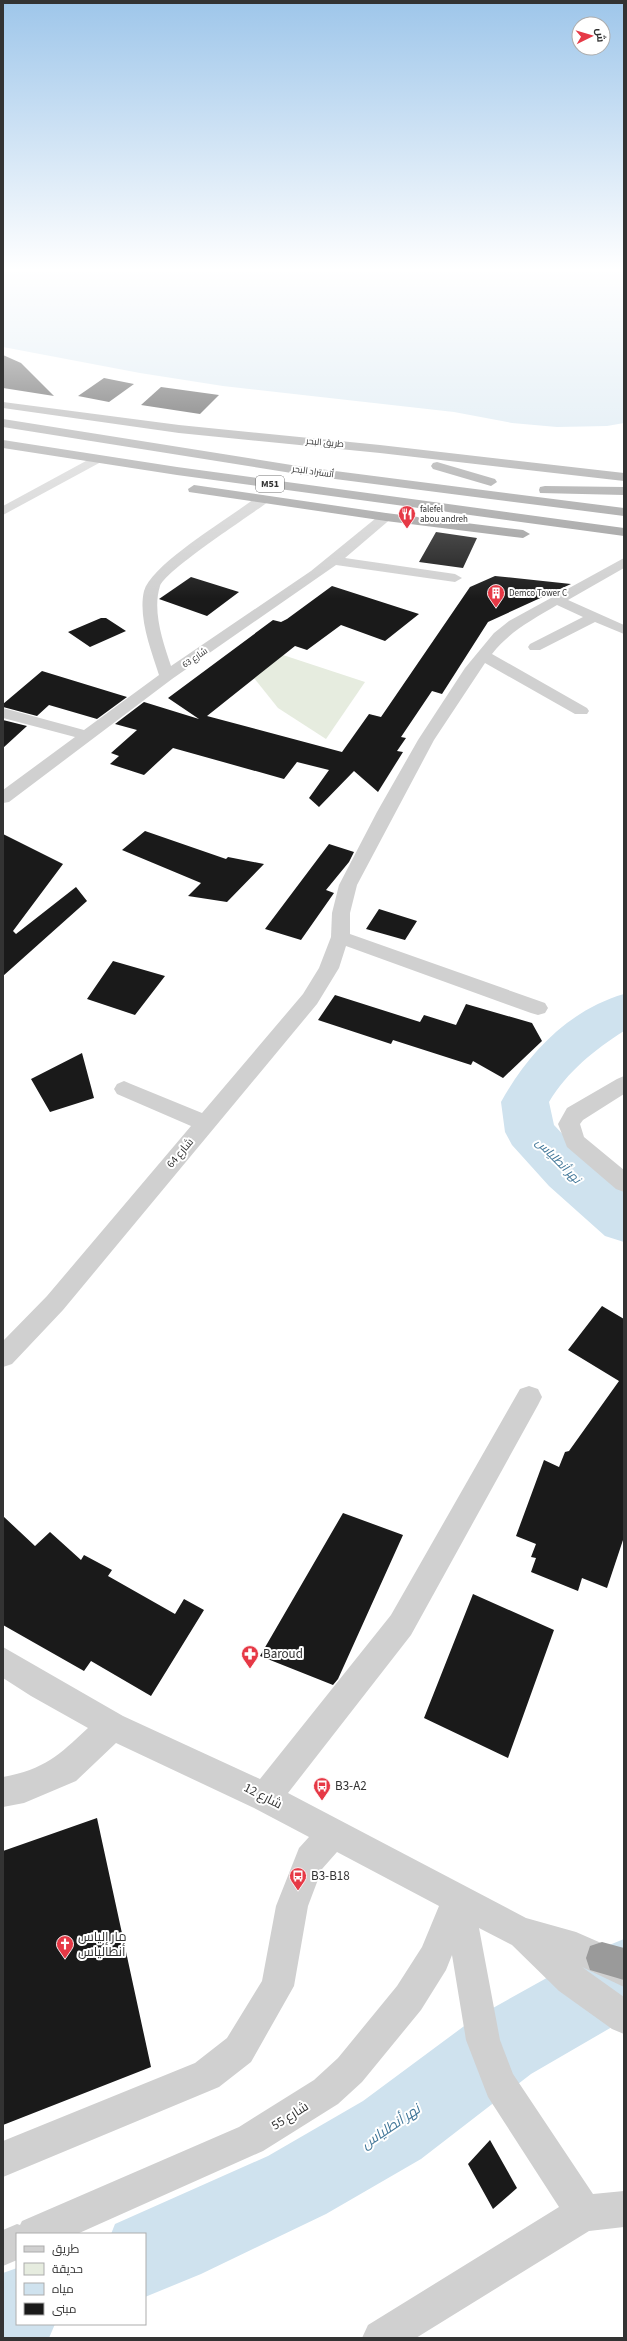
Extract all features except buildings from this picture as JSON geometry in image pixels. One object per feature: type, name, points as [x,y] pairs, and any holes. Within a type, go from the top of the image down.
[{"type":"highway","name":"طريق البحر","points":[[3,405],[179,429],[380,449],[624,477]]},
{"type":"highway","name":"أتستراد البحر","points":[[3,423],[304,471],[545,496],[624,512]]},
{"type":"highway","name":"أتستراد البحر","points":[[6,446],[624,532]]},
{"type":"highway","points":[[167,449],[231,450],[381,468]]},
{"type":"highway","points":[[380,449],[382,452],[388,454],[491,482]]},
{"type":"highway","points":[[135,465],[155,478],[168,483]]},
{"type":"highway","points":[[428,474],[510,485],[545,496],[624,499]]},
{"type":"highway","points":[[182,487],[386,517],[537,536]]},
{"type":"highway","points":[[545,496],[624,491]]},
{"type":"street","points":[[3,511],[97,458]]},
{"type":"street","points":[[167,676],[155,640],[152,619],[152,590],[154,582],[178,562],[263,499]]},
{"type":"street","name":"شارع 63","points":[[3,798],[85,735],[333,560],[386,517]]},
{"type":"street","points":[[333,560],[455,578]]},
{"type":"street","name":"شارع 64","points":[[3,1358],[55,1303],[310,999],[329,968],[340,937],[341,913],[348,885],[426,740],[483,655],[503,632],[624,562]]},
{"type":"street","points":[[557,600],[624,630]]},
{"type":"street","points":[[535,647],[594,617]]},
{"type":"street","points":[[483,655],[581,711]]},
{"type":"street","points":[[3,713],[85,735]]},
{"type":"street","points":[[340,937],[538,1008]]},
{"type":"street","points":[[624,1084],[575,1114],[569,1124],[575,1141],[624,1183]]},
{"type":"street","points":[[124,1088],[205,1123]]},
{"type":"street","points":[[265,1797],[401,1625],[529,1397]]},
{"type":"street","name":"شارع 12","points":[[3,1661],[41,1686],[113,1726],[265,1797],[524,1934]]},
{"type":"street","points":[[3,1792],[24,1788],[65,1770],[113,1726]]},
{"type":"street","points":[[3,2160],[207,2075],[239,2050],[277,1986],[292,1906],[310,1859],[334,1833]]},
{"type":"street","points":[[458,1898],[484,2040],[500,2085],[584,2213]]},
{"type":"street","name":"شارع 55","points":[[37,2233],[251,2138],[326,2092],[350,2070],[409,1998],[434,1958],[458,1898]]},
{"type":"street","points":[[524,1934],[569,1944],[617,1964]]},
{"type":"street","points":[[524,1934],[572,1979],[624,2017]]},
{"type":"street","points":[[381,2338],[584,2213],[624,2209]]},
{"type":"street","points":[[3,2248],[16,2242]]},
{"type":"green space","points":[[283,655],[365,682],[326,739],[278,708],[254,678]]},
{"type":"water","points":[[193,381],[624,381],[624,423],[607,426],[557,427],[512,423],[454,412]]},
{"type":"waterway","name":"نهر أنطلياس","points":[[624,1010],[593,1028],[567,1048],[545,1072],[525,1102],[530,1132],[567,1172],[624,1221]]},
{"type":"waterway","name":"نهر أنطلياس","points":[[146,2254],[171,2244],[297,2185],[392,2130],[503,2046],[624,1977]]},
{"type":"waterway","name":"نهر أنطلياس","points":[[3,2320],[16,2312]]},
{"type":"place","name":"falefel abou andreh","points":[[407,529]]},
{"type":"place","name":"Demco Tower C","points":[[496,608]]},
{"type":"place","name":"Baroud","points":[[250,1669]]},
{"type":"place","name":"B3-A2","points":[[322,1801]]},
{"type":"place","name":"B3-B18","points":[[298,1891]]},
{"type":"place","name":"مار إلياس أنطالياس","points":[[65,1959]]}]
